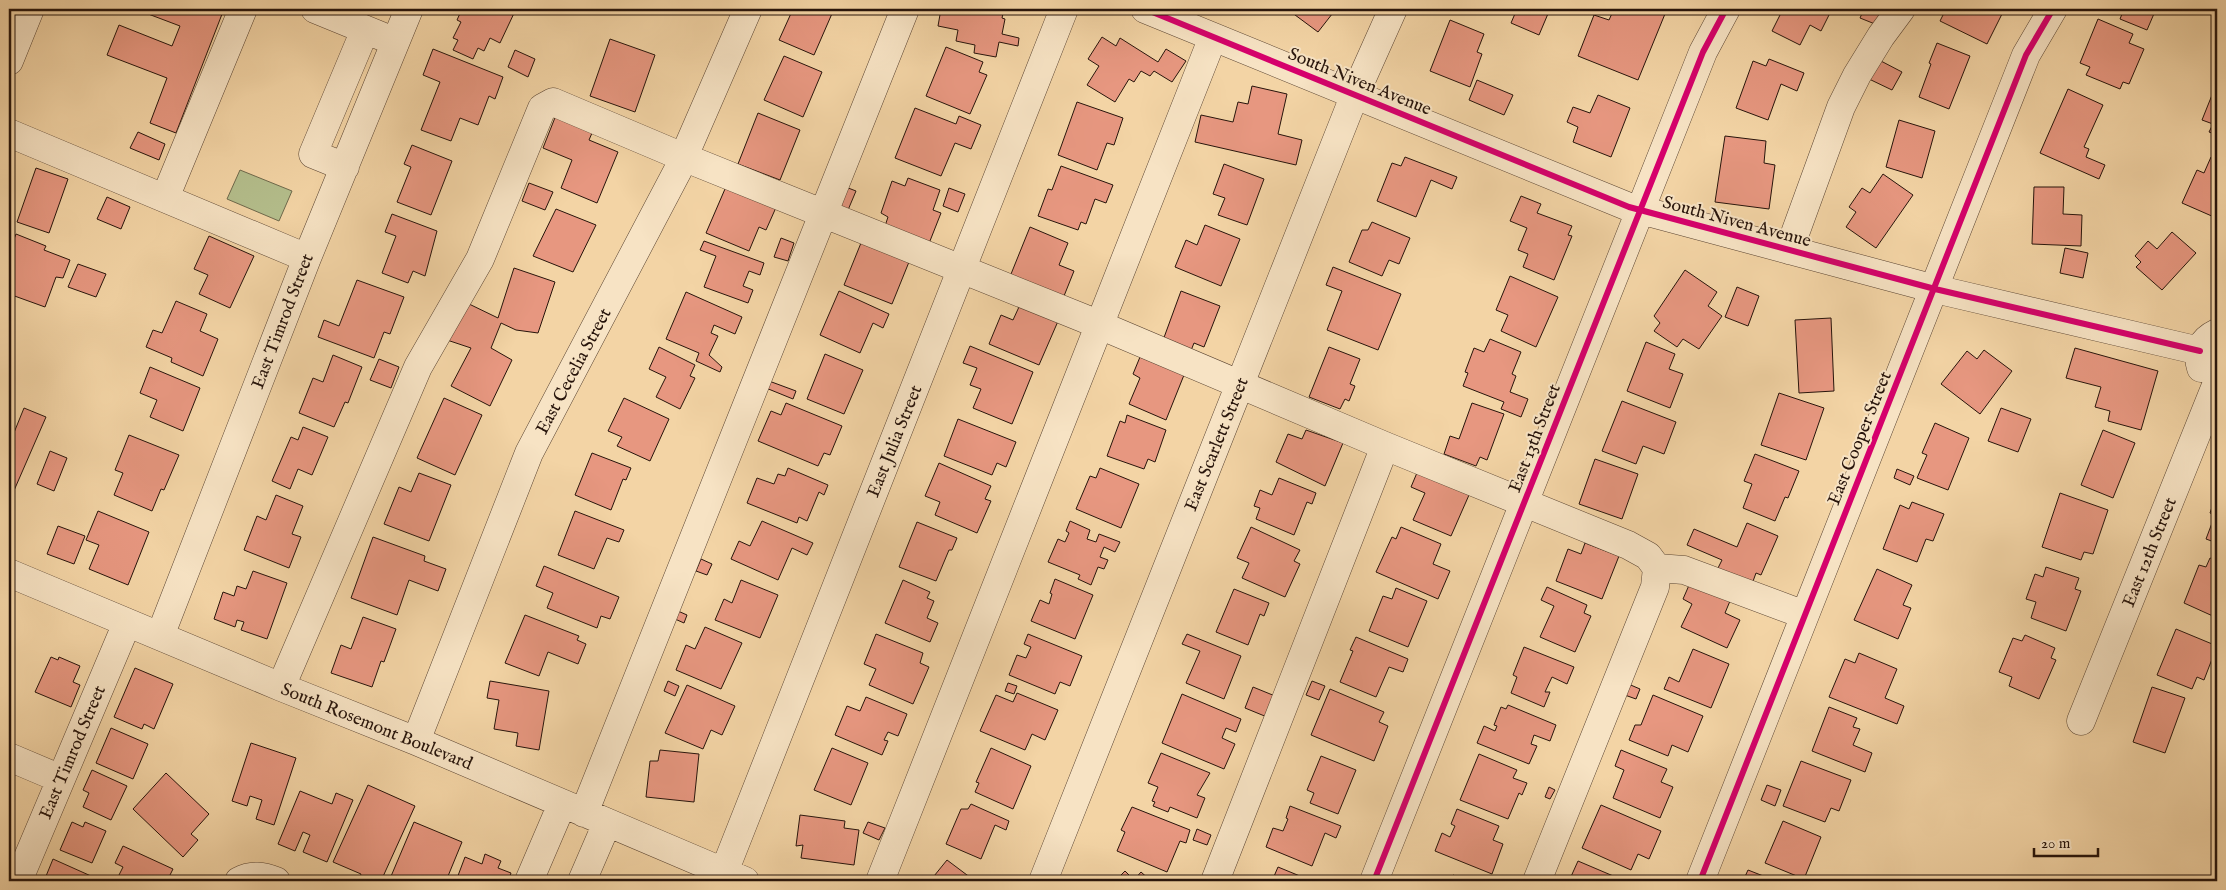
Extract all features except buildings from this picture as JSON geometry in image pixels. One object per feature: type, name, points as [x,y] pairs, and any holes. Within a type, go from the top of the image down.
[{"type":"street","points":[[9,62],[30,9]]},
{"type":"street","points":[[165,198],[243,9]]},
{"type":"street","points":[[315,9],[396,41]]},
{"type":"street","name":"East Timrod Street","points":[[160,636],[307,258],[409,9]]},
{"type":"street","name":"East Cecelia Street","points":[[416,741],[529,453],[678,170],[748,9]]},
{"type":"street","points":[[529,881],[584,814],[905,9]]},
{"type":"street","name":"East Julia Street","points":[[735,877],[962,269],[1064,9]]},
{"type":"street","name":"South Niven Avenue","points":[[1145,9],[1640,210],[1934,289],[2209,342]]},
{"type":"street","name":"East Scarlett Street","points":[[1043,881],[1355,94],[1393,9]]},
{"type":"street","name":"East 13th Street","points":[[1374,881],[1703,52],[1726,9]]},
{"type":"street","points":[[1789,250],[1841,107],[1872,51],[1901,9]]},
{"type":"street","name":"East Cooper Street","points":[[1700,881],[2026,55],[2053,9]]},
{"type":"street","points":[[345,167],[313,154],[365,30]]},
{"type":"street","points":[[880,881],[1101,325],[1213,37]]},
{"type":"street","points":[[336,98],[368,112]]},
{"type":"street","points":[[281,687],[418,367],[480,260],[542,108],[553,102],[823,214],[1101,325],[1385,446],[1628,545],[1648,556],[1657,568],[1655,587],[1537,881]]},
{"type":"street","points":[[9,133],[307,258]]},
{"type":"street","points":[[2209,342],[2199,361],[2201,369],[2206,376],[2217,383]]},
{"type":"street","name":"East 12th Street","points":[[2081,721],[2217,383]]},
{"type":"street","points":[[1215,881],[1385,446]]},
{"type":"street","points":[[1657,568],[1684,570],[1805,614]]},
{"type":"street","name":"South Rosemont Boulevard","points":[[9,573],[281,687],[416,741],[735,877]]},
{"type":"street","name":"East Timrod Street","points":[[18,881],[128,623]]},
{"type":"street","points":[[9,757],[61,779]]},
{"type":"street","points":[[582,881],[584,814]]},
{"type":"street","points":[[242,873],[276,881]]},
{"type":"green space","points":[[240,170],[292,191],[279,221],[227,199]]},
{"type":"cycle path","points":[[1145,9],[1629,207],[1935,289],[2200,351]]},
{"type":"cycle path","points":[[1374,881],[1703,52],[1726,9]]},
{"type":"cycle path","points":[[1700,881],[2026,55],[2053,9]]}]
